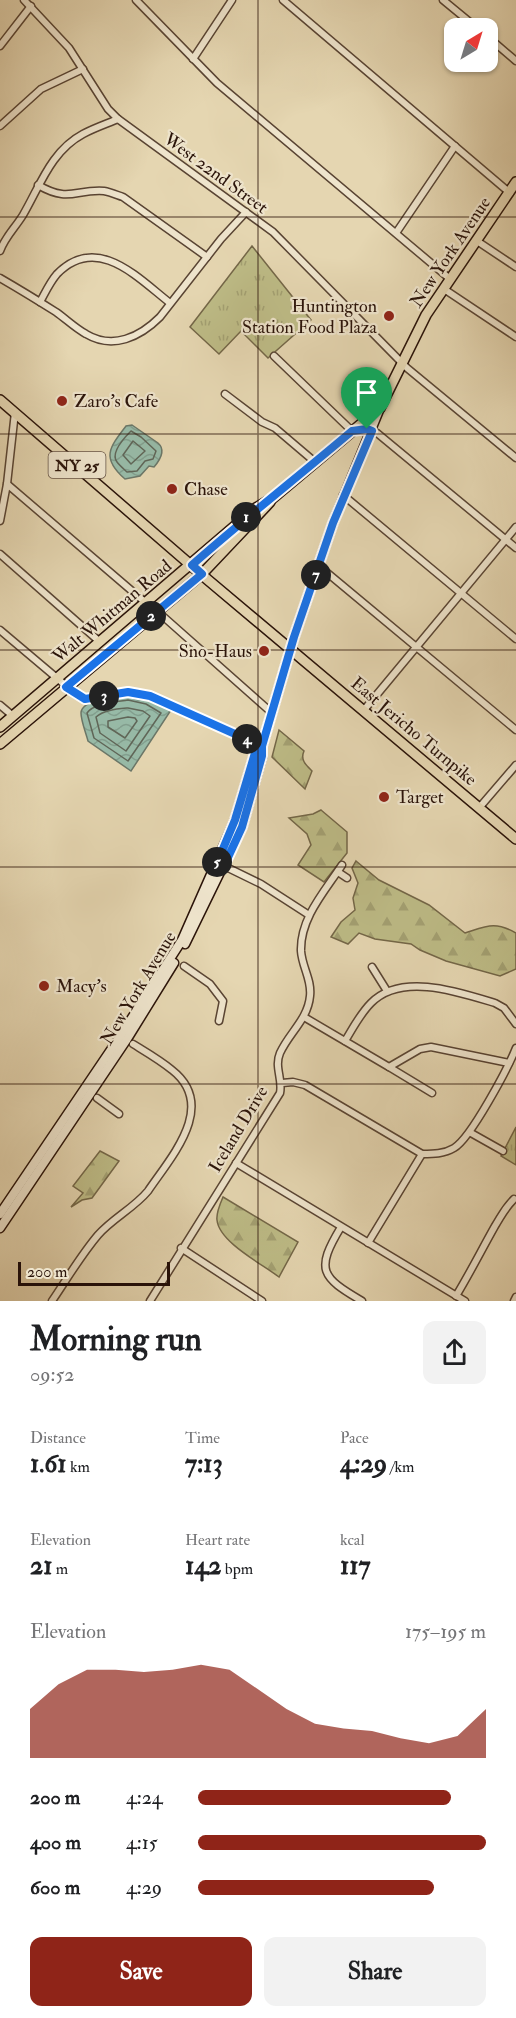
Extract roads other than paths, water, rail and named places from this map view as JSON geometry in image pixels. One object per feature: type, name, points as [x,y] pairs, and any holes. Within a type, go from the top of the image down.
[{"type":"main road","name":"New York Avenue","points":[[380,408],[426,315],[514,186]]},
{"type":"main road","name":"Walt Whitman Road","points":[[352,431],[383,396],[396,375]]},
{"type":"main road","name":"NY 25","points":[[0,400],[202,574],[291,647]]},
{"type":"main road","name":"Walt Whitman Road","points":[[0,727],[256,508],[273,498],[380,408]]},
{"type":"main road","name":"Walt Whitman Road","points":[[0,744],[202,574],[273,498]]},
{"type":"main road","name":"East Jericho Turnpike","points":[[291,647],[516,839]]},
{"type":"street","name":"West 22nd Street","points":[[24,0],[69,48],[108,109],[118,119],[246,212],[280,240],[402,362],[516,458]]},
{"type":"street","points":[[136,0],[218,83],[450,279]]},
{"type":"street","points":[[193,59],[232,0]]},
{"type":"street","points":[[283,0],[454,146],[514,186]]},
{"type":"street","points":[[443,0],[465,18]]},
{"type":"street","points":[[0,46],[31,6]]},
{"type":"street","points":[[498,46],[516,61]]},
{"type":"street","points":[[0,126],[41,89],[83,69]]},
{"type":"street","points":[[0,251],[6,237],[21,218],[48,167],[62,149],[83,134],[118,119]]},
{"type":"street","points":[[396,233],[454,146]]},
{"type":"street","points":[[38,185],[59,194],[107,191],[123,197],[207,256]]},
{"type":"street","points":[[0,278],[40,302],[88,336],[108,342],[127,339],[151,327],[207,256],[246,212]]},
{"type":"street","points":[[477,242],[516,267]]},
{"type":"street","points":[[40,302],[56,275],[68,264],[94,257],[118,263],[170,303]]},
{"type":"street","points":[[444,289],[516,337]]},
{"type":"street","points":[[274,356],[352,431],[364,428],[377,433],[516,548]]},
{"type":"street","points":[[225,394],[262,422],[275,428],[315,462]]},
{"type":"street","name":"New York Avenue","points":[[0,1214],[182,940],[220,864],[242,827],[262,756],[262,746],[291,647],[343,495],[380,408]]},
{"type":"street","points":[[0,520],[2,496],[7,484],[15,412]]},
{"type":"street","points":[[7,484],[146,603]]},
{"type":"street","points":[[343,495],[516,639]]},
{"type":"street","points":[[364,710],[516,527]]},
{"type":"street","points":[[0,554],[100,642]]},
{"type":"street","points":[[319,566],[516,730]]},
{"type":"street","points":[[157,611],[272,713]]},
{"type":"street","points":[[0,630],[66,687],[85,699],[128,692],[150,696],[262,746]]},
{"type":"street","points":[[0,705],[13,716]]},
{"type":"street","points":[[479,808],[516,765]]},
{"type":"street","points":[[220,864],[261,884],[309,915]]},
{"type":"street","name":"New York Avenue","points":[[0,1228],[127,1039],[186,942],[220,864]]},
{"type":"street","name":"Iceland Drive","points":[[151,1301],[181,1248],[275,1103],[282,1083],[278,1074],[280,1053],[304,1017],[310,996],[310,985],[301,952],[304,930],[309,915],[342,865]]},
{"type":"street","points":[[338,872],[347,878]]},
{"type":"street","points":[[184,966],[210,984],[223,1000],[219,1020]]},
{"type":"street","points":[[372,967],[387,991]]},
{"type":"street","points":[[345,1041],[368,1006],[387,991],[400,987],[426,987],[495,1003],[504,1008],[516,1024]]},
{"type":"street","points":[[304,1017],[432,1093]]},
{"type":"street","points":[[52,1301],[98,1235],[119,1215],[141,1200],[188,1128],[191,1104],[182,1080],[173,1070],[133,1044]]},
{"type":"street","points":[[389,1067],[420,1049],[431,1047],[509,1064]]},
{"type":"street","points":[[282,1083],[293,1082],[305,1085],[422,1155],[441,1153],[453,1149],[471,1132],[516,1048]]},
{"type":"street","points":[[97,1098],[119,1114]]},
{"type":"street","points":[[471,1132],[503,1151]]},
{"type":"street","points":[[368,1243],[422,1155]]},
{"type":"street","points":[[236,1163],[465,1301]]},
{"type":"street","points":[[456,1296],[472,1271],[477,1257],[504,1209],[514,1199]]},
{"type":"street","points":[[341,1227],[325,1256],[327,1275],[333,1283],[362,1301]]},
{"type":"street","points":[[181,1248],[262,1301]]},
{"type":"water","points":[[132,425],[158,443],[162,452],[154,467],[149,466],[140,476],[125,479],[117,472],[110,459],[110,453],[115,441],[126,426]]},
{"type":"water","points":[[128,694],[148,698],[171,710],[131,771],[88,741],[81,713],[83,708],[93,702]]},
{"type":"place","name":"Huntington Station Food Plaza","points":[[389,316]]},
{"type":"place","name":"Zaro's Cafe","points":[[62,401]]},
{"type":"place","name":"Chase","points":[[172,489]]},
{"type":"place","name":"Sno-Haus","points":[[264,651]]},
{"type":"place","name":"Target","points":[[384,797]]},
{"type":"place","name":"Macy's","points":[[44,986]]}]
